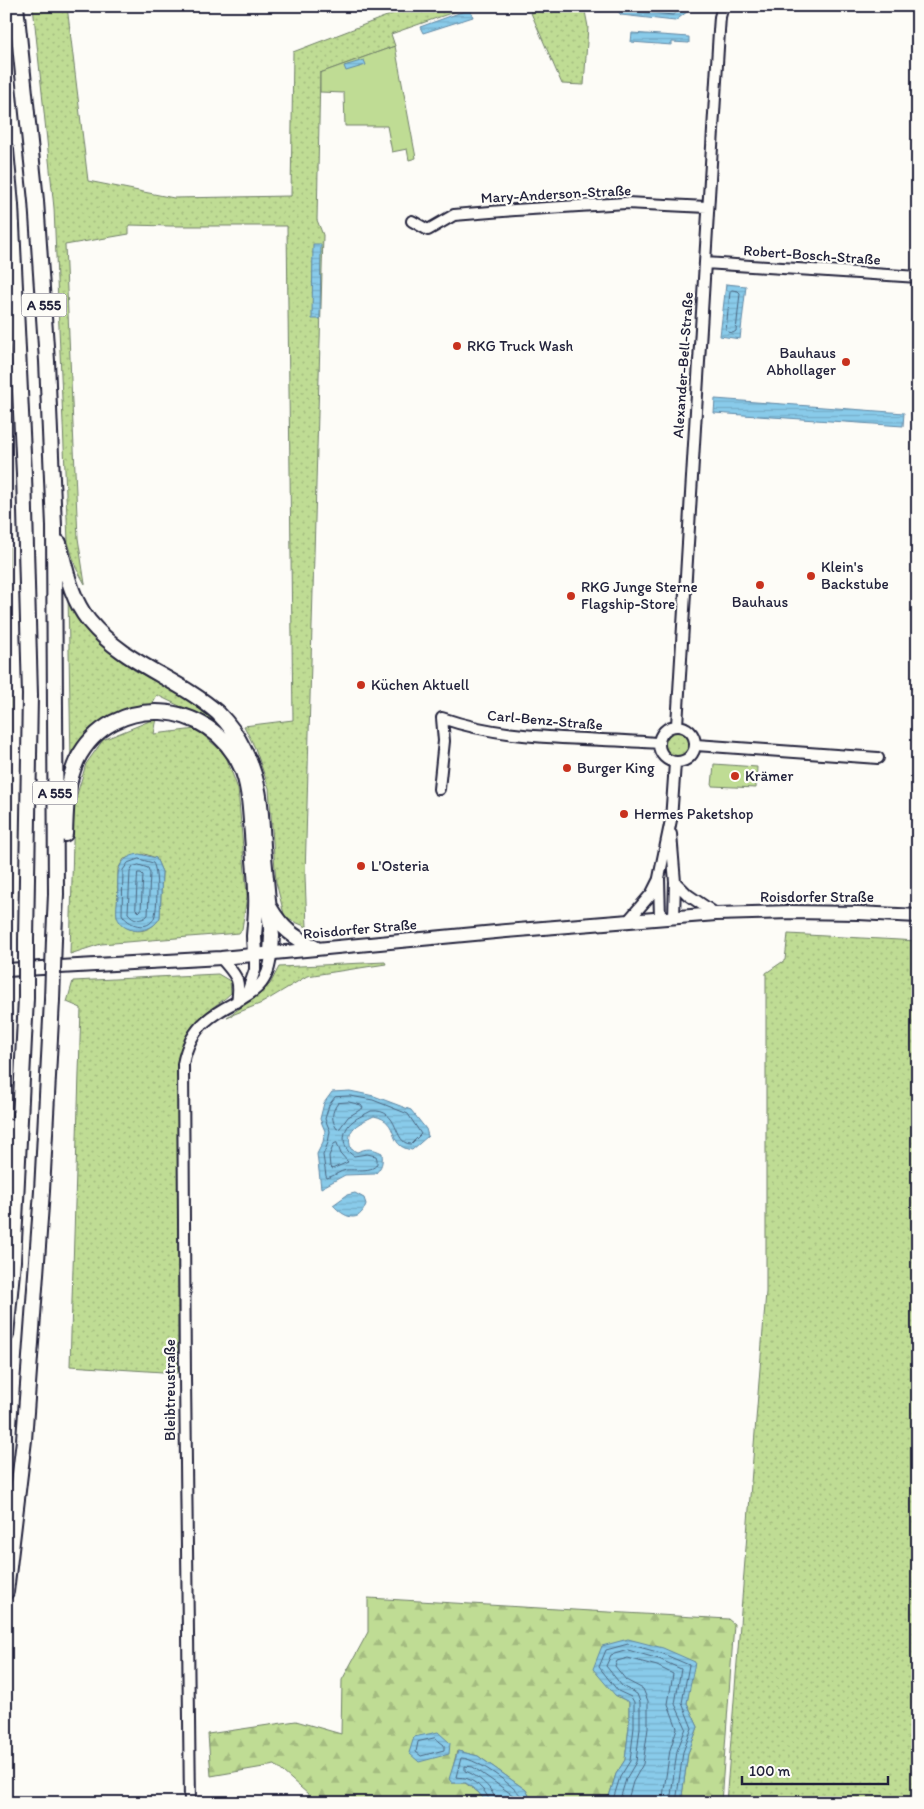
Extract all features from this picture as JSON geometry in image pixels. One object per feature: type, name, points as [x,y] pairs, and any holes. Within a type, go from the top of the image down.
[{"type":"highway","name":"A 555","points":[[6,1592],[24,1440],[42,1191],[56,894],[54,526],[40,249],[16,6]]},
{"type":"highway","name":"A 555","points":[[6,150],[11,205],[24,474],[30,695],[26,998],[13,1261],[6,1335]]},
{"type":"highway","points":[[54,526],[73,594],[88,619],[111,644],[136,662],[190,693],[218,714],[245,750],[259,786],[272,936],[271,953]]},
{"type":"highway","points":[[56,894],[64,852],[67,792],[78,760],[85,749],[109,726],[134,715],[162,712],[186,716],[211,729],[223,740],[234,753],[242,768],[250,811],[256,895],[255,954]]},
{"type":"highway","points":[[268,905],[277,920],[287,931],[315,948]]},
{"type":"highway","points":[[6,1155],[12,1110],[21,1076]]},
{"type":"main road","name":"Roisdorfer Straße","points":[[6,970],[221,958],[315,948],[716,914],[791,912],[918,916]]},
{"type":"street","name":"Alexander-Bell-Straße","points":[[677,726],[707,207],[720,16],[723,6]]},
{"type":"street","name":"Mary-Anderson-Straße","points":[[412,221],[428,230],[454,215],[626,204],[707,207]]},
{"type":"street","name":"Robert-Bosch-Straße","points":[[705,263],[918,277]]},
{"type":"street","name":"Carl-Benz-Straße","points":[[440,789],[444,741],[442,718],[467,727],[508,734],[658,743]]},
{"type":"street","points":[[677,726],[684,727],[690,731],[696,745],[694,752],[689,758],[683,762],[675,763],[668,761],[663,756],[658,743],[664,730],[677,726]]},
{"type":"street","points":[[696,745],[878,758]]},
{"type":"street","points":[[660,919],[660,878],[671,820],[675,763]]},
{"type":"street","points":[[671,820],[674,918]]},
{"type":"street","points":[[628,921],[652,894],[660,878]]},
{"type":"street","points":[[674,882],[688,895],[716,914]]},
{"type":"street","name":"Bleibtreustraße","points":[[190,1803],[183,1064],[193,1036],[206,1020],[259,988],[267,976],[271,965],[271,953]]},
{"type":"street","points":[[241,999],[255,970],[255,954]]},
{"type":"street","points":[[221,958],[236,976],[240,986],[241,999]]},
{"type":"green space","points":[[33,6],[67,6],[88,181],[174,198],[291,196],[293,52],[413,6],[471,6],[391,34],[395,46],[320,73],[317,220],[323,235],[305,876],[307,927],[285,918],[276,882],[269,788],[255,748],[244,726],[293,720],[287,226],[129,225],[129,234],[65,245],[78,538],[85,584],[76,568],[68,542],[54,208]]},
{"type":"green space","points":[[528,6],[584,6],[588,27],[584,85],[562,84]]},
{"type":"green space","points":[[395,46],[416,158],[409,160],[407,149],[392,152],[387,126],[345,126],[344,93],[320,92],[320,73]]},
{"type":"green space","points":[[6,459],[9,510],[12,847],[8,935],[6,935]]},
{"type":"green space","points":[[68,594],[92,635],[134,670],[177,693],[203,710],[221,727],[218,732],[200,716],[157,695],[151,706],[130,713],[71,762]]},
{"type":"green space","points":[[157,718],[154,734],[196,729],[225,754],[238,789],[247,896],[242,929],[239,933],[101,944],[70,954],[74,805],[86,764],[103,740]],"holes":[[[145,854],[156,858],[162,872],[160,917],[155,924],[147,929],[133,930],[125,926],[117,916],[118,869],[124,859]]]},
{"type":"green space","points":[[677,732],[686,736],[690,745],[686,754],[677,758],[668,754],[664,745],[668,736]]},
{"type":"green space","name":"Krämer","points":[[714,764],[757,767],[756,788],[712,786]]},
{"type":"green space","points":[[788,934],[918,941],[918,1803],[726,1803],[766,1292],[766,973],[785,960]]},
{"type":"green space","points":[[385,962],[386,964],[307,976],[262,1003],[227,1017],[255,998],[270,984],[279,967]]},
{"type":"green space","points":[[218,974],[230,981],[231,993],[196,1022],[182,1048],[178,1064],[178,1373],[70,1366],[81,1008],[67,1002],[73,981]]},
{"type":"green space","points":[[368,1598],[728,1619],[734,1624],[721,1803],[681,1803],[688,1753],[698,1727],[687,1703],[689,1689],[615,1695],[629,1702],[629,1727],[625,1760],[616,1774],[607,1803],[533,1803],[526,1790],[478,1756],[457,1751],[450,1779],[452,1783],[465,1783],[478,1792],[487,1803],[308,1803],[308,1794],[275,1765],[211,1776],[208,1734],[296,1721],[341,1734],[342,1680],[368,1632]]},
{"type":"water","points":[[614,6],[692,6],[692,8],[675,21],[621,15]]},
{"type":"water","points":[[470,9],[473,17],[423,33],[420,27]]},
{"type":"water","points":[[632,33],[689,37],[689,43],[672,42],[672,45],[631,42]]},
{"type":"water","points":[[364,60],[366,65],[346,71],[344,66]]},
{"type":"water","points":[[313,244],[321,244],[320,319],[312,319]]},
{"type":"water","points":[[726,284],[746,286],[740,339],[720,336]]},
{"type":"water","points":[[715,399],[904,413],[903,426],[714,413]]},
{"type":"water","points":[[139,854],[156,858],[162,872],[160,917],[151,927],[131,930],[120,922],[117,916],[118,875],[121,864],[125,859]]},
{"type":"water","points":[[350,1091],[374,1096],[411,1110],[426,1129],[428,1136],[412,1150],[404,1148],[395,1139],[388,1123],[374,1116],[358,1124],[351,1131],[350,1142],[351,1149],[357,1152],[370,1149],[382,1153],[381,1167],[375,1174],[345,1175],[321,1188],[317,1154],[323,1142],[325,1131],[320,1119],[324,1103],[332,1092]]},
{"type":"water","points":[[355,1193],[364,1198],[366,1204],[359,1215],[351,1217],[342,1213],[333,1205],[347,1195]]},
{"type":"water","points":[[628,1639],[663,1648],[695,1662],[687,1703],[698,1727],[688,1753],[681,1803],[607,1803],[616,1774],[625,1760],[629,1727],[629,1702],[615,1695],[593,1669],[602,1646]]},
{"type":"water","points":[[438,1732],[450,1743],[449,1754],[419,1762],[409,1753],[414,1737]]},
{"type":"water","points":[[458,1751],[478,1756],[526,1790],[533,1803],[487,1803],[478,1792],[466,1783],[452,1783],[449,1779]]},
{"type":"place","name":"RKG Truck Wash","points":[[457,346]]},
{"type":"place","name":"Bauhaus Abhollager","points":[[846,362]]},
{"type":"place","name":"Klein's Backstube","points":[[811,576]]},
{"type":"place","name":"Bauhaus","points":[[760,585]]},
{"type":"place","name":"RKG Junge Sterne Flagship-Store","points":[[571,596]]},
{"type":"place","name":"Küchen Aktuell","points":[[361,685]]},
{"type":"place","name":"Burger King","points":[[567,768]]},
{"type":"place","name":"Krämer","points":[[735,776]]},
{"type":"place","name":"Hermes Paketshop","points":[[624,814]]},
{"type":"place","name":"L'Osteria","points":[[361,866]]}]
